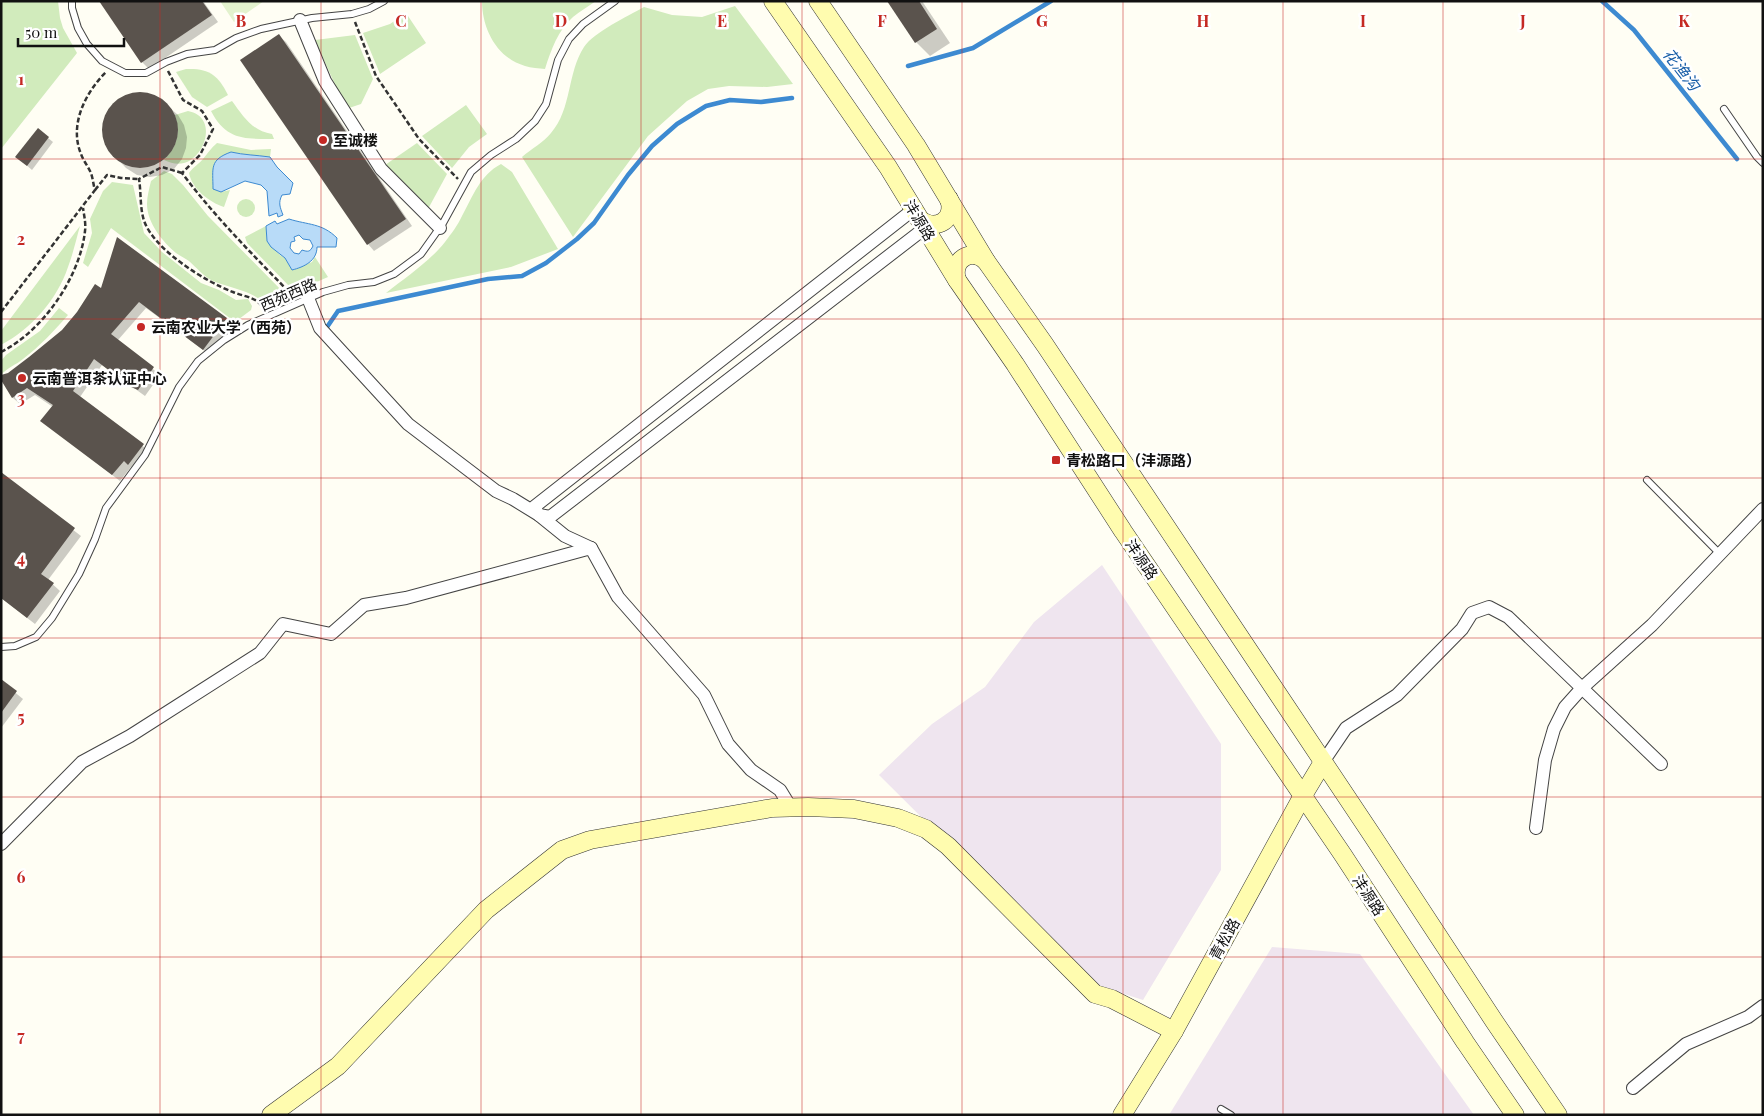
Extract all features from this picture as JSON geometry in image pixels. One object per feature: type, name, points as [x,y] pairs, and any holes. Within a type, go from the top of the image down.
[{"type":"main road","name":"沣源路","points":[[773,1],[888,167],[957,280],[1015,364],[1123,531],[1343,855],[1515,1115]]},
{"type":"main road","points":[[818,1],[916,145],[986,261],[1045,345],[1558,1115]]},
{"type":"main road","points":[[919,219],[934,225],[944,222],[951,209],[949,199]]},
{"type":"main road","points":[[957,280],[955,270],[959,260],[963,257],[973,254],[986,261]]},
{"type":"main road","name":"青松路","points":[[1122,1115],[1174,1031],[1302,797],[1324,762]]},
{"type":"main road","points":[[270,1115],[338,1066],[486,910],[562,850],[590,840],[772,808],[854,809],[898,818],[926,829],[948,846],[1095,994],[1112,999],[1174,1031]]},
{"type":"street","points":[[300,20],[325,81],[381,169],[440,228]]},
{"type":"street","points":[[919,219],[550,517],[539,515],[534,507],[919,219]]},
{"type":"street","points":[[304,300],[320,328],[408,424],[496,491],[539,515],[565,536],[591,548],[618,597],[704,695],[728,744],[751,770],[780,790],[790,808]]},
{"type":"street","points":[[1536,828],[1545,760],[1554,729],[1565,707],[1582,688],[1652,625],[1763,509]]},
{"type":"street","points":[[1,844],[82,762],[130,736],[260,653],[282,624],[331,634],[364,606],[406,598],[591,548]]},
{"type":"street","points":[[1324,762],[1346,728],[1397,695],[1462,629],[1472,613],[1489,607],[1508,617],[1662,764]]},
{"type":"street","points":[[1633,1088],[1686,1044],[1748,1017],[1763,1006]]},
{"type":"lane","points":[[72,1],[72,8],[78,28],[87,44],[102,61],[125,72],[146,73],[164,63],[187,54],[215,50],[236,38],[260,29],[300,20],[352,14],[369,9],[384,1]]},
{"type":"lane","name":"西苑西路","points":[[1,647],[15,646],[36,636],[52,618],[79,574],[106,508],[145,456],[179,387],[198,361],[224,340],[248,325],[304,300],[348,285],[374,282],[394,274],[421,254],[440,228],[471,172],[491,155],[516,139],[535,121],[546,104],[558,60],[569,39],[582,24],[615,1]]},
{"type":"lane","points":[[1724,110],[1763,163]]},
{"type":"lane","points":[[1647,480],[1720,554]]},
{"type":"lane","points":[[1221,1109],[1231,1115]]},
{"type":"path","points":[[352,14],[376,76],[419,139],[464,185]]},
{"type":"path","points":[[164,63],[183,100],[202,111],[213,129],[200,155],[182,173]]},
{"type":"path","points":[[95,190],[91,173],[80,154],[77,140],[78,123],[83,102],[95,84],[112,66]]},
{"type":"path","points":[[1,312],[107,175],[139,179],[162,167],[182,173],[210,209],[242,245],[304,300]]},
{"type":"path","points":[[139,179],[144,219],[156,240],[185,267],[210,283],[252,298],[262,306],[267,316]]},
{"type":"path","points":[[1,352],[26,336],[46,315],[63,292],[78,260],[85,230],[83,206]]},
{"type":"shaded area","points":[[1102,565],[1221,744],[1221,870],[1143,1000],[1087,982],[879,775],[932,724],[985,687],[1034,622]]},
{"type":"shaded area","points":[[1272,947],[1360,954],[1474,1115],[1169,1115]]},
{"type":"green space","points":[[1,1],[58,1],[63,28],[77,53],[1,149]]},
{"type":"green space","points":[[220,1],[264,1],[234,22]]},
{"type":"green space","points":[[482,1],[596,1],[573,17],[563,28],[545,69],[527,67],[515,62],[499,49],[488,32]]},
{"type":"green space","points":[[735,6],[793,84],[767,87],[729,86],[708,89],[687,101],[648,136],[573,237],[522,157],[545,139],[558,123],[563,113],[575,68],[584,47],[603,30],[644,7],[672,15],[702,17]]},
{"type":"green space","points":[[406,13],[426,43],[380,74],[363,33],[390,24]]},
{"type":"green space","points":[[355,35],[373,79],[361,104],[349,108],[337,89],[315,40]]},
{"type":"green space","points":[[186,69],[201,70],[212,74],[220,82],[228,95],[207,107],[192,97],[176,72]]},
{"type":"green space","points":[[232,101],[253,126],[272,134],[274,139],[245,138],[230,133],[223,128],[211,111]]},
{"type":"green space","points":[[466,105],[487,134],[469,147],[452,168],[422,136]]},
{"type":"green space","points":[[188,111],[198,115],[203,121],[206,137],[203,146],[198,154],[184,163],[179,164],[164,160],[177,139],[175,115]]},
{"type":"green space","points":[[217,143],[251,150],[271,149],[270,157],[231,152],[221,192],[230,190],[224,207],[202,194],[197,189],[189,173]]},
{"type":"green space","points":[[417,143],[447,174],[428,209],[385,165]]},
{"type":"green space","points":[[501,164],[512,172],[558,249],[511,267],[386,293],[439,249],[456,226],[482,180]]},
{"type":"green space","points":[[164,171],[172,174],[183,185],[208,216],[289,298],[271,310],[265,303],[251,294],[209,279],[189,261],[171,249],[153,225],[147,204],[151,181]]},
{"type":"green space","points":[[112,182],[133,185],[144,233],[162,252],[201,283],[219,290],[236,300],[248,299],[252,306],[251,310],[235,322],[111,228],[88,267],[83,263],[92,233],[90,219],[103,191]]},
{"type":"green space","points":[[242,199],[250,199],[255,204],[253,215],[242,217],[237,212],[237,204]]},
{"type":"green space","points":[[80,226],[63,279],[50,302],[23,331],[1,345],[1,331]]},
{"type":"green space","points":[[266,226],[267,241],[285,258],[292,270],[312,262],[315,257],[328,277],[296,291],[292,289],[247,243],[245,237]]},
{"type":"green space","points":[[59,308],[68,315],[35,349],[1,375],[1,361],[6,355],[40,331]]},
{"type":"water","points":[[231,152],[270,157],[293,183],[290,194],[282,195],[280,200],[283,215],[278,217],[277,213],[269,216],[267,191],[261,185],[245,181],[221,192],[213,189],[214,166],[219,158]]},
{"type":"water","points":[[289,219],[320,227],[337,238],[336,247],[317,247],[315,256],[309,263],[292,270],[285,258],[271,247],[267,241],[266,226],[275,221],[277,224]],"holes":[[[299,235],[303,239],[310,240],[312,248],[309,251],[302,250],[299,254],[294,253],[290,248],[291,242],[295,241],[294,237]]]},
{"type":"building","points":[[99,1],[202,1],[212,15],[141,63]]},
{"type":"building","points":[[887,1],[919,1],[937,29],[915,43]]},
{"type":"building","name":"至诚楼","points":[[279,34],[406,219],[367,245],[240,60]]},
{"type":"building","points":[[140,92],[155,95],[167,103],[175,115],[178,130],[175,145],[167,157],[155,165],[140,168],[125,165],[113,157],[105,145],[102,130],[105,115],[113,103],[125,95]]},
{"type":"building","points":[[38,128],[49,137],[27,166],[15,157]]},
{"type":"building","name":"云南普洱茶认证中心","points":[[117,237],[227,318],[203,350],[139,302],[111,334],[154,367],[138,390],[131,387],[94,359],[73,391],[144,444],[128,465],[124,461],[112,475],[40,421],[53,405],[27,388],[12,398],[1,380],[1,375],[8,373],[62,330],[77,312],[95,284],[101,288]]},
{"type":"building","points":[[1,472],[75,528],[41,574],[54,583],[27,618],[1,598]]},
{"type":"building","points":[[1,679],[17,691],[1,713]]},
{"type":"waterway","points":[[908,66],[973,48],[1051,1]]},
{"type":"waterway","name":"花渔沟","points":[[1602,1],[1634,30],[1737,159]]},
{"type":"waterway","points":[[325,330],[338,311],[488,279],[522,276],[546,263],[594,223],[628,175],[652,146],[677,124],[706,106],[730,100],[761,102],[792,98]]},
{"type":"place","name":"至诚楼","points":[[323,140]]},
{"type":"place","name":"云南农业大学（西苑）","points":[[141,327]]},
{"type":"place","name":"云南普洱茶认证中心","points":[[22,378]]},
{"type":"place","name":"青松路口（沣源路）","points":[[1056,460]]}]
